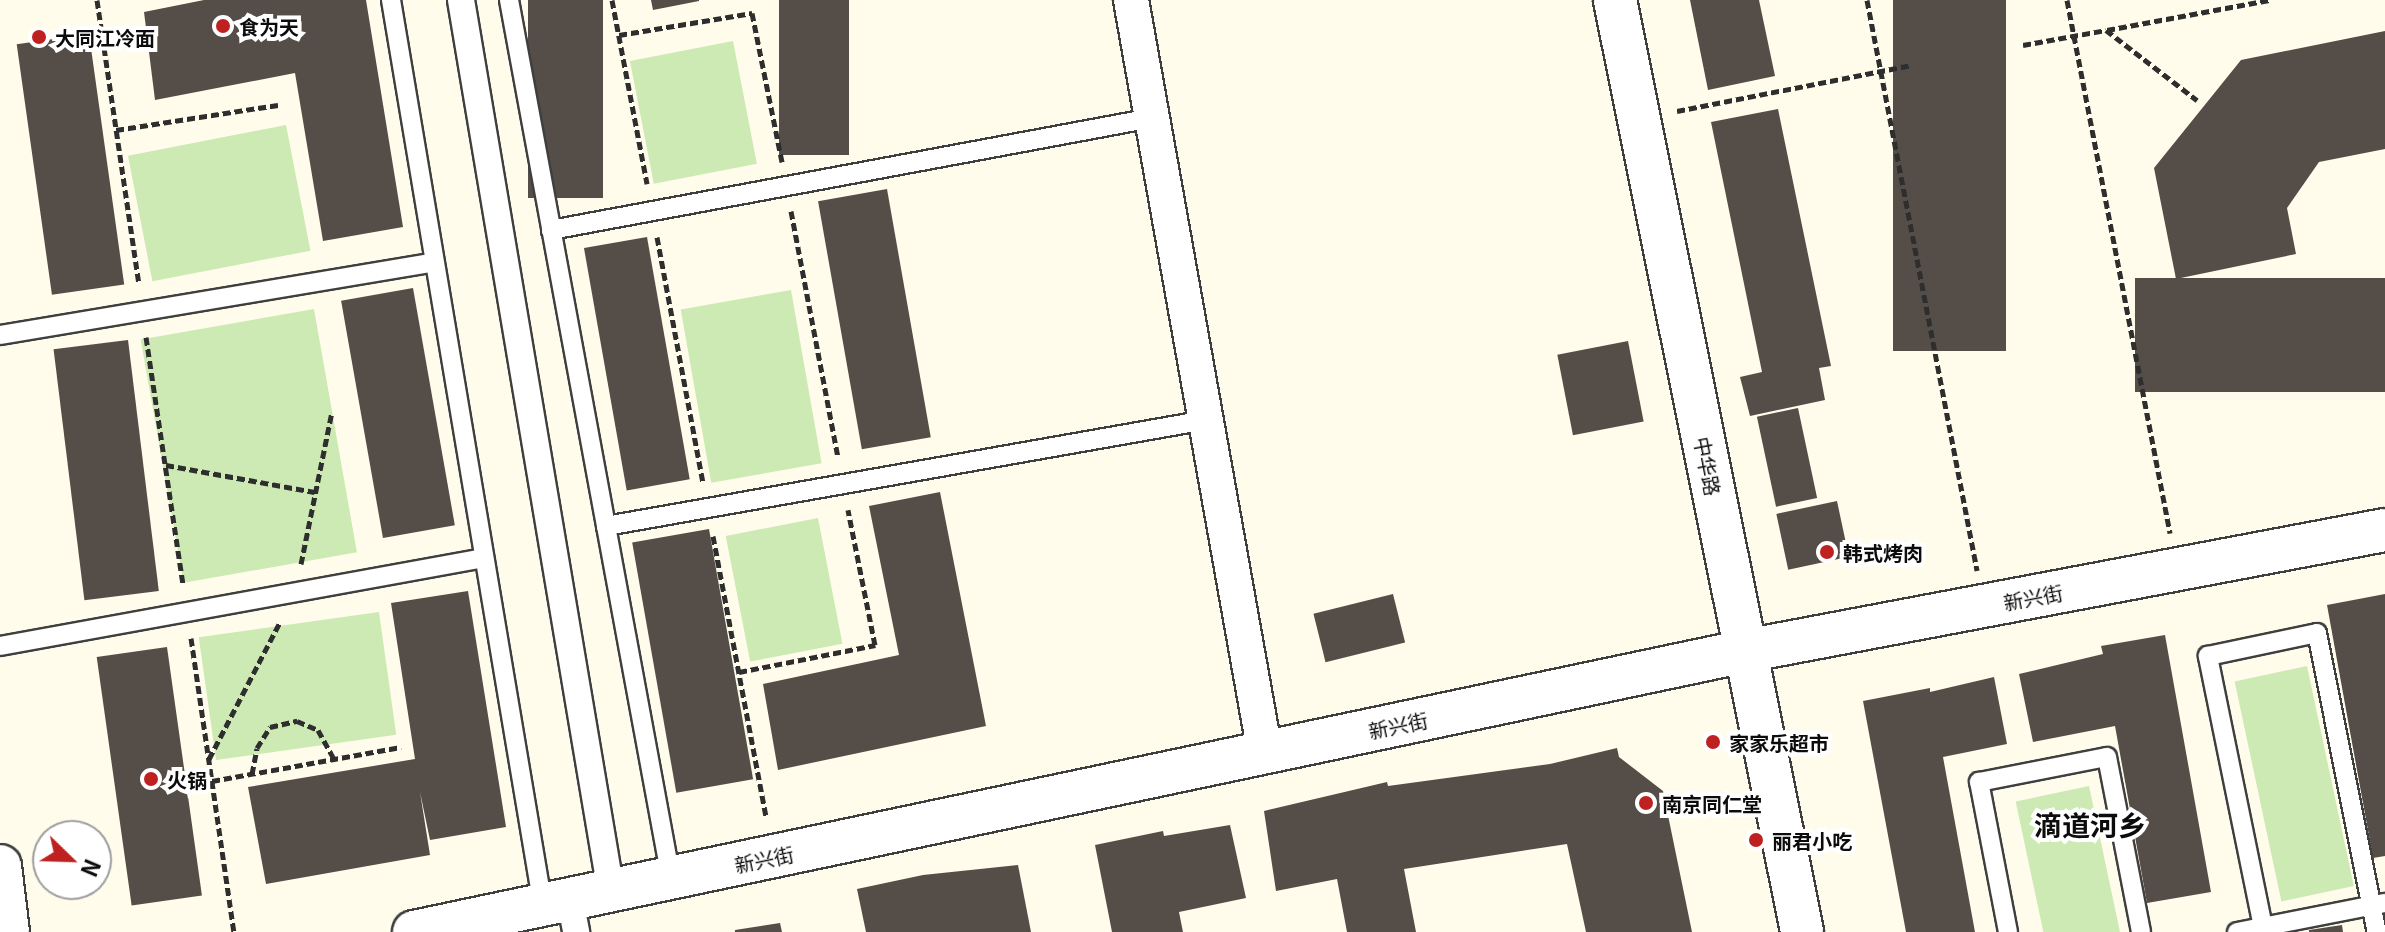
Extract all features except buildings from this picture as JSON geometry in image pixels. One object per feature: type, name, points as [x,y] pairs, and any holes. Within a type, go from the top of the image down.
[{"type":"street","points":[[461,0],[611,892]]},
{"type":"street","points":[[1131,0],[1265,753]]},
{"type":"street","name":"中华路","points":[[1615,0],[1802,932]]},
{"type":"street","name":"新兴街","points":[[414,932],[563,913],[611,892],[1745,651],[2385,530]]},
{"type":"street","points":[[0,866],[8,932]]},
{"type":"lane","points":[[391,0],[484,558],[563,913]]},
{"type":"lane","points":[[509,0],[671,879]]},
{"type":"lane","points":[[551,230],[1152,118]]},
{"type":"lane","points":[[0,335],[434,262]]},
{"type":"lane","points":[[606,526],[1206,420]]},
{"type":"lane","points":[[0,646],[484,558]]},
{"type":"lane","points":[[2263,929],[2208,656],[2317,633],[2378,904],[2377,932]]},
{"type":"lane","points":[[2008,932],[1979,782],[2107,757],[2141,932]]},
{"type":"lane","points":[[2237,932],[2378,904]]},
{"type":"path","points":[[97,0],[234,932]]},
{"type":"path","points":[[612,0],[774,857]]},
{"type":"path","points":[[1867,0],[1984,606]]},
{"type":"path","points":[[2067,0],[2177,570]]},
{"type":"path","points":[[2023,45],[2269,0]]},
{"type":"path","points":[[619,35],[752,13],[875,645],[739,672]]},
{"type":"path","points":[[2106,30],[2197,100]]},
{"type":"path","points":[[1639,119],[1911,65]]},
{"type":"path","points":[[116,130],[278,105]]},
{"type":"path","points":[[166,465],[315,492]]},
{"type":"path","points":[[252,774],[257,748],[270,727],[297,721],[318,730],[334,759]]},
{"type":"path","points":[[212,781],[401,747]]},
{"type":"green space","points":[[733,41],[757,164],[654,184],[630,61]]},
{"type":"green space","points":[[286,125],[310,251],[152,281],[128,156]]},
{"type":"green space","points":[[791,290],[822,463],[711,483],[681,309]]},
{"type":"green space","points":[[314,309],[357,552],[184,583],[141,340]]},
{"type":"green space","points":[[818,518],[842,644],[750,662],[726,536]]},
{"type":"green space","points":[[379,612],[396,735],[216,760],[199,637]]},
{"type":"green space","points":[[2307,666],[2354,886],[2281,901],[2235,681]]},
{"type":"green space","points":[[2089,786],[2120,932],[2043,932],[2016,802]]},
{"type":"place","name":"食为天","points":[[223,26]]},
{"type":"place","name":"大同江冷面","points":[[39,37]]},
{"type":"place","name":"韩式烤肉","points":[[1827,552]]},
{"type":"place","name":"家家乐超市","points":[[1713,742]]},
{"type":"place","name":"火锅","points":[[151,779]]},
{"type":"place","name":"南京同仁堂","points":[[1646,803]]},
{"type":"place","name":"丽君小吃","points":[[1756,840]]},
{"type":"district","name":"滴道河乡","points":[[2090,824]]}]
